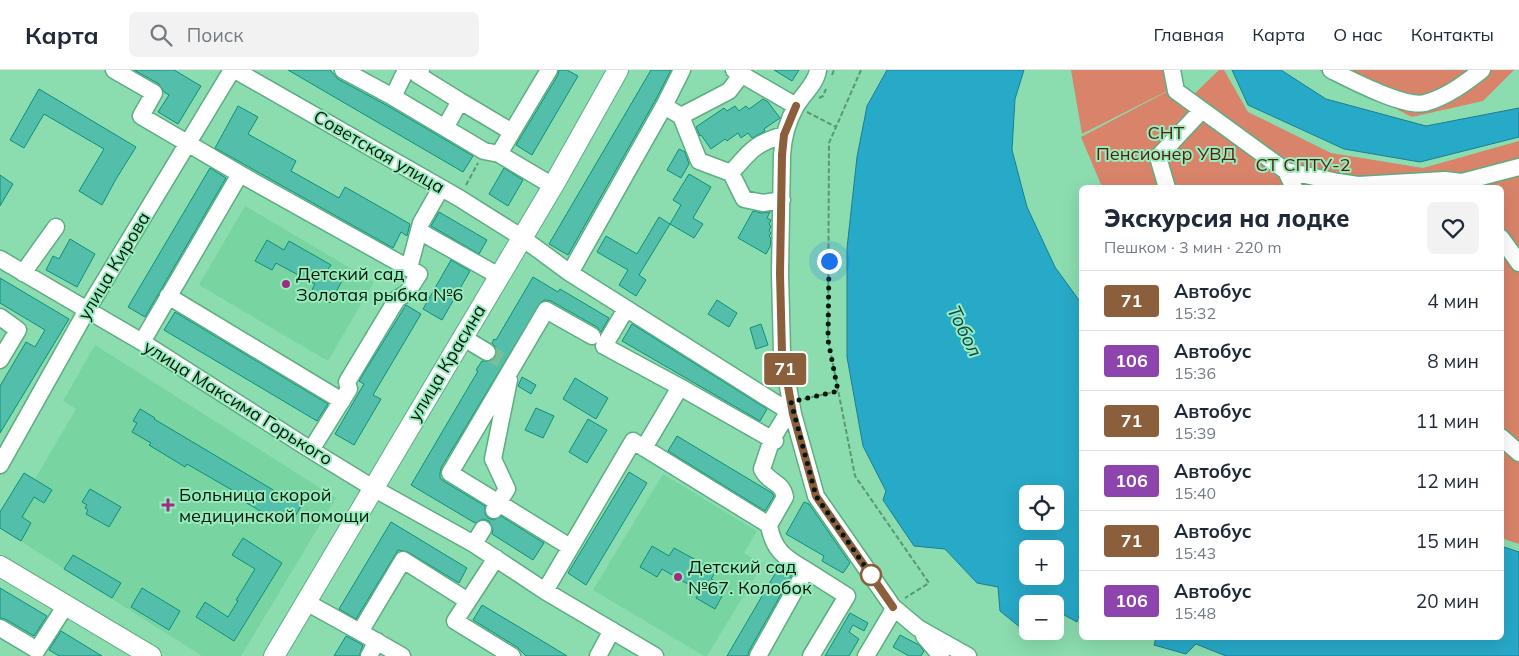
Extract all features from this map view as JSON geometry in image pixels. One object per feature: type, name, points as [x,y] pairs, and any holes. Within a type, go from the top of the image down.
[{"type":"main road","name":"улица Красина","points":[[274,656],[553,186],[618,70]]},
{"type":"main road","points":[[0,566],[66,605],[127,650],[151,656]]},
{"type":"street","points":[[114,70],[154,92],[141,116],[240,174],[419,274],[407,294],[397,299],[347,382],[350,389],[311,450]]},
{"type":"street","name":"улица Кирова","points":[[0,465],[87,310],[233,70]]},
{"type":"street","name":"Советская улица","points":[[233,70],[459,198],[522,237],[626,309],[791,409]]},
{"type":"street","points":[[343,70],[553,186]]},
{"type":"street","points":[[393,97],[406,70]]},
{"type":"street","points":[[421,70],[418,75],[512,132]]},
{"type":"street","points":[[492,152],[512,132],[549,70]]},
{"type":"street","points":[[570,272],[664,106],[682,70]]},
{"type":"street","points":[[818,70],[817,77],[796,106],[784,135],[782,155],[780,274],[782,353],[791,409],[816,496],[888,608],[936,639],[968,656]]},
{"type":"street","points":[[1172,70],[1176,91],[1286,171],[1358,185],[1445,180],[1464,185],[1519,166]]},
{"type":"street","points":[[1331,70],[1360,84],[1410,103],[1424,103],[1451,92],[1482,70]]},
{"type":"street","points":[[681,116],[729,91],[738,72],[796,106]]},
{"type":"street","points":[[445,128],[460,101]]},
{"type":"street","points":[[664,106],[681,116],[699,161],[731,173],[744,199],[763,203],[782,200]]},
{"type":"street","points":[[1167,185],[1158,157],[1202,110]]},
{"type":"street","points":[[731,173],[752,148],[766,140],[784,135]]},
{"type":"street","points":[[1286,171],[1293,185]]},
{"type":"street","points":[[142,342],[240,174]]},
{"type":"street","points":[[409,268],[421,223],[441,188]]},
{"type":"street","points":[[24,273],[56,227]]},
{"type":"street","points":[[419,231],[499,276]]},
{"type":"street","points":[[1504,242],[1519,263]]},
{"type":"street","name":"улица Максима Горького","points":[[0,259],[142,342],[373,488],[474,544],[545,591],[655,656]]},
{"type":"street","points":[[168,296],[342,402]]},
{"type":"street","points":[[626,309],[604,346],[773,440]]},
{"type":"street","points":[[570,547],[497,507],[450,473],[510,364],[546,310],[592,336]]},
{"type":"street","points":[[0,317],[18,330],[0,360]]},
{"type":"street","points":[[462,337],[487,352]]},
{"type":"street","points":[[497,507],[507,489],[493,459],[510,364]]},
{"type":"street","points":[[644,448],[680,387]]},
{"type":"street","points":[[791,409],[773,440],[762,469],[765,475],[782,486],[785,497],[769,525],[771,537],[781,554],[846,596],[811,656]]},
{"type":"street","points":[[1504,440],[1519,453]]},
{"type":"street","points":[[545,591],[633,441],[769,525]]},
{"type":"street","points":[[474,544],[483,528]]},
{"type":"street","points":[[496,558],[455,621],[512,656]]},
{"type":"street","points":[[360,632],[402,560],[468,601]]},
{"type":"street","points":[[758,656],[806,570]]},
{"type":"street","points":[[306,602],[402,656]]},
{"type":"street","points":[[0,628],[42,653],[66,605]]},
{"type":"street","points":[[866,656],[888,608]]},
{"type":"street","points":[[918,628],[941,656]]},
{"type":"street","points":[[598,656],[612,630]]},
{"type":"street","points":[[936,639],[955,656]]},
{"type":"street","points":[[369,656],[377,641]]},
{"type":"path","points":[[860,70],[829,143],[828,340],[855,476],[929,583],[888,608]]},
{"type":"path","points":[[796,106],[836,127]]},
{"type":"path","points":[[459,198],[492,152]]},
{"type":"path","points":[[791,409],[838,391]]},
{"type":"shaded area","name":"Детский сад Золотая рыбка №6","points":[[245,206],[374,282],[328,361],[199,285]]},
{"type":"shaded area","name":"Больница скорой медицинской помощи","points":[[95,345],[336,498],[241,656],[202,656],[0,528],[0,513],[24,473],[35,479],[76,409],[63,401]]},
{"type":"shaded area","name":"Детский сад №67. Колобок","points":[[663,474],[757,531],[744,553],[763,564],[707,656],[704,656],[593,590]]},
{"type":"green space","points":[[1071,70],[1180,70],[1167,91],[1082,134]]},
{"type":"green space","name":"СТ СПТУ-2","points":[[1219,70],[1224,70],[1248,112],[1331,153],[1423,168],[1519,141],[1519,544],[1504,539],[1504,185],[1288,185],[1281,174],[1190,98]]},
{"type":"green space","points":[[1319,70],[1514,70],[1483,101],[1412,117]]},
{"type":"green space","name":"СНТ Пенсионер УВД","points":[[1170,90],[1278,175],[1284,185],[1101,185],[1081,137]]},
{"type":"water","name":"Тобол","points":[[887,70],[1024,70],[1015,99],[1012,150],[1027,207],[1055,267],[1079,300],[1079,616],[1077,622],[1064,615],[1064,595],[1019,595],[1019,626],[1000,611],[998,587],[977,583],[945,549],[914,546],[883,500],[886,491],[863,446],[847,357],[847,248],[857,157],[867,106]]},
{"type":"water","points":[[1232,70],[1281,70],[1326,99],[1426,126],[1519,108],[1519,137],[1420,162],[1344,149],[1248,105]]},
{"type":"water","points":[[1504,547],[1519,552],[1519,656],[1226,656],[1196,644],[1186,654],[1154,645],[1155,640],[1504,640]]},
{"type":"building","points":[[134,70],[174,70],[201,86],[178,124],[158,112],[169,95],[164,92],[159,84]]},
{"type":"building","points":[[288,70],[330,70],[338,79],[473,156],[463,172]]},
{"type":"building","points":[[559,70],[567,70],[578,76],[532,155],[516,145],[558,75]]},
{"type":"building","points":[[651,70],[671,70],[568,255],[549,244]]},
{"type":"building","points":[[774,70],[799,70],[792,81]]},
{"type":"building","points":[[39,89],[136,147],[102,205],[79,191],[104,149],[44,114],[24,148],[10,140]]},
{"type":"building","points":[[763,99],[768,102],[780,118],[764,129],[765,131],[752,138],[748,133],[741,138],[738,133],[711,149],[700,136],[696,127],[724,108],[727,111],[735,106],[739,111],[746,106],[749,109]]},
{"type":"building","points":[[238,106],[258,117],[248,134],[296,161],[291,171],[339,198],[345,187],[410,224],[407,236],[401,232],[393,248],[215,148]]},
{"type":"building","points":[[679,149],[685,152],[689,164],[681,178],[667,170]]},
{"type":"building","points":[[210,168],[226,178],[145,317],[128,307]]},
{"type":"building","points":[[504,168],[523,180],[508,206],[489,194]]},
{"type":"building","points":[[689,174],[711,187],[693,218],[703,224],[694,238],[670,224],[681,205],[673,200]]},
{"type":"building","points":[[0,175],[13,184],[0,206]]},
{"type":"building","points":[[753,211],[761,213],[770,212],[767,218],[771,220],[769,231],[771,233],[769,236],[771,238],[770,247],[766,254],[738,238]]},
{"type":"building","points":[[439,212],[487,240],[479,254],[431,226]]},
{"type":"building","points":[[659,217],[670,224],[639,275],[646,280],[636,296],[619,285],[628,270],[597,252],[606,236],[637,254]]},
{"type":"building","points":[[70,239],[95,254],[77,287],[46,270],[53,256],[59,259]]},
{"type":"building","points":[[267,240],[284,250],[289,241],[331,265],[326,272],[342,281],[330,303],[311,292],[315,284],[276,263],[272,270],[255,261]]},
{"type":"building","points":[[451,260],[470,271],[442,320],[423,309]]},
{"type":"building","points":[[533,277],[558,292],[560,289],[609,318],[601,332],[597,327],[551,301],[545,300],[541,302],[441,468],[440,478],[485,506],[485,514],[488,518],[494,520],[501,516],[544,543],[533,560],[492,534],[493,529],[489,521],[483,519],[475,523],[411,485],[478,371],[476,370],[482,361],[491,361],[496,357],[496,348],[492,343],[494,339],[496,340]]},
{"type":"building","points":[[0,278],[69,319],[0,433],[0,386],[26,342],[35,347],[45,330],[0,303]]},
{"type":"building","points":[[717,300],[737,313],[729,327],[708,314]]},
{"type":"building","points":[[406,305],[421,314],[373,395],[381,399],[354,445],[335,434],[364,384],[359,381]]},
{"type":"building","points":[[175,312],[328,404],[317,421],[164,330]]},
{"type":"building","points":[[632,324],[767,409],[760,421],[622,341]]},
{"type":"building","points":[[761,324],[768,345],[756,349],[750,328]]},
{"type":"building","points":[[522,377],[536,385],[531,394],[518,386]]},
{"type":"building","points":[[575,378],[608,398],[596,419],[563,399]]},
{"type":"building","points":[[536,408],[554,416],[543,438],[525,430]]},
{"type":"building","points":[[140,409],[285,497],[286,494],[302,504],[296,515],[290,511],[284,522],[268,513],[267,515],[230,493],[232,490],[187,464],[185,467],[149,445],[151,443],[132,432],[137,423],[133,421]]},
{"type":"building","points":[[588,419],[607,430],[587,463],[569,452]]},
{"type":"building","points":[[677,436],[772,493],[774,496],[765,511],[668,451]]},
{"type":"building","points":[[629,472],[647,483],[586,585],[568,573]]},
{"type":"building","points":[[24,473],[52,490],[44,503],[34,497],[22,517],[31,523],[21,541],[0,528],[0,512]]},
{"type":"building","points":[[90,489],[121,507],[109,527],[86,514],[88,510],[85,508],[87,505],[82,502]]},
{"type":"building","points":[[804,502],[809,504],[850,563],[843,573],[822,561],[824,556],[786,534]]},
{"type":"building","points":[[391,522],[467,568],[459,583],[408,552],[398,550],[356,619],[339,609]]},
{"type":"building","points":[[243,538],[282,563],[234,641],[196,617],[205,602],[228,617],[238,601],[236,600],[255,569],[232,555]]},
{"type":"building","points":[[652,546],[669,556],[674,548],[716,571],[711,579],[727,587],[715,609],[696,598],[700,591],[662,569],[657,577],[640,567]]},
{"type":"building","points":[[73,555],[121,583],[112,598],[64,569]]},
{"type":"building","points":[[779,567],[792,575],[749,651],[748,656],[727,656]]},
{"type":"building","points":[[0,588],[47,616],[34,636],[0,618]]},
{"type":"building","points":[[142,588],[180,611],[169,630],[131,607]]},
{"type":"building","points":[[482,605],[567,656],[526,656],[517,647],[473,620]]},
{"type":"building","points":[[850,613],[868,623],[864,631],[853,625],[849,632],[859,639],[849,656],[825,656]]},
{"type":"building","points":[[61,631],[102,656],[59,656],[49,650]]},
{"type":"building","points":[[900,635],[919,645],[924,651],[921,656],[909,656],[893,647]]},
{"type":"building","points":[[346,636],[363,645],[359,656],[334,656]]},
{"type":"tunnel","points":[[487,352],[507,363]]},
{"type":"bus line","name":"71","points":[[796,106],[784,135],[782,155],[780,274],[782,353],[793,414],[816,496],[893,607]]},
{"type":"place","name":"Детский сад Золотая рыбка №6","points":[[286,284]]},
{"type":"place","name":"Больница скорой медицинской помощи","points":[[168,505]]},
{"type":"place","name":"Детский сад №67. Колобок","points":[[678,577]]},
{"type":"route","points":[[829,261],[828,340],[838,391],[791,402],[816,496],[871,575]]}]
